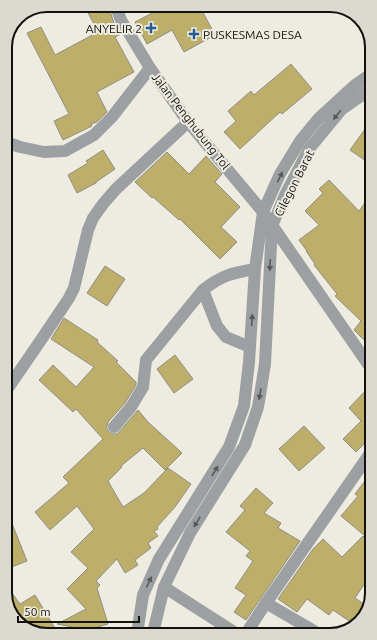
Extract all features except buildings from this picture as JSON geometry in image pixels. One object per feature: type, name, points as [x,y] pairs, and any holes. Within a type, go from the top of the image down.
[{"type":"street","name":"Jalan Penghubung Tol","points":[[118,12],[121,20],[150,68],[188,122],[263,212],[365,361]]},
{"type":"street","points":[[12,144],[44,152],[65,151],[94,135],[112,117],[150,68]]},
{"type":"street","points":[[138,628],[143,595],[159,559],[229,447],[244,406],[249,362],[255,269],[263,212],[280,174],[300,141],[318,119],[354,86],[365,78]]},
{"type":"street","name":"Cilegon Barat","points":[[154,628],[164,587],[190,533],[245,445],[258,407],[265,364],[272,226],[285,195],[309,149],[342,108],[365,93]]},
{"type":"street","points":[[12,382],[69,298],[74,288],[88,230],[93,218],[116,189],[188,122]]},
{"type":"street","points":[[114,427],[131,406],[143,387],[146,360],[203,290],[214,282],[232,273],[255,269]]},
{"type":"street","points":[[203,290],[217,326],[226,337],[250,347]]},
{"type":"street","points":[[250,628],[365,461]]},
{"type":"street","points":[[164,587],[228,628]]},
{"type":"street","points":[[266,603],[309,628]]},
{"type":"place","name":"ANYELIR 2","points":[[151,28]]},
{"type":"place","name":"PUSKESMAS DESA","points":[[194,34]]}]
